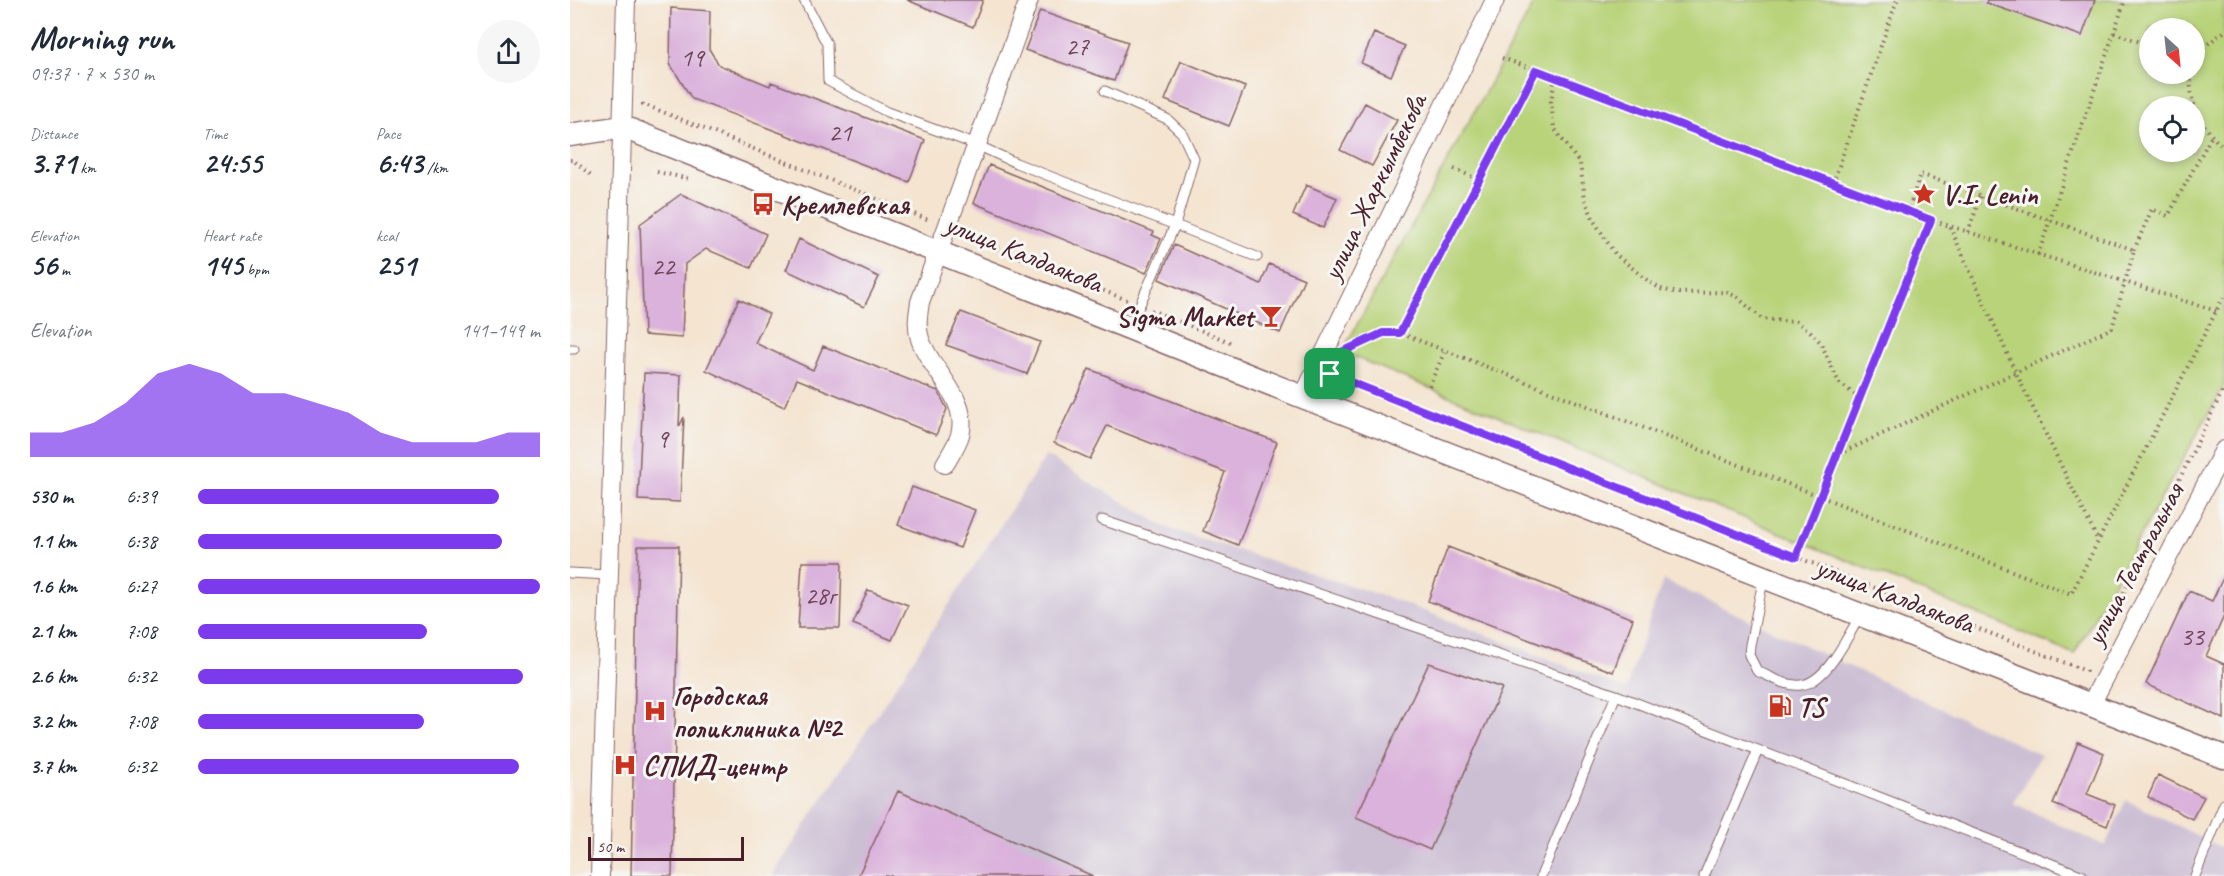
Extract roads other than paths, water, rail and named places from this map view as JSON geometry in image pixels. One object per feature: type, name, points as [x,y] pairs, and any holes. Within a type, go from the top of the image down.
[{"type":"street","points":[[600,876],[626,0]]},
{"type":"street","points":[[945,464],[960,434],[961,415],[956,400],[924,349],[917,324],[920,302],[1029,0]]},
{"type":"street","name":"улица Жаркымбекова","points":[[1303,397],[1327,369],[1495,0]]},
{"type":"street","name":"улица Калдаякова","points":[[570,135],[623,128],[2224,757]]},
{"type":"street","name":"улица Театральная","points":[[2091,704],[2224,450]]},
{"type":"lane","points":[[804,0],[827,44],[828,81],[887,112],[977,145],[1016,163],[1257,257]]},
{"type":"lane","points":[[1105,91],[1167,119],[1182,133],[1194,159],[1175,225],[1130,327]]},
{"type":"lane","points":[[1102,520],[1616,695],[2083,876]]},
{"type":"lane","points":[[570,573],[609,575]]},
{"type":"lane","points":[[1764,576],[1749,655],[1757,671],[1790,684],[1800,685],[1812,682],[1823,674],[1862,614]]},
{"type":"lane","points":[[1541,876],[1616,695]]},
{"type":"lane","points":[[1704,876],[1758,750]]},
{"type":"lane","points":[[2195,876],[2224,804]]},
{"type":"place","name":"V.I. Lenin","points":[[1924,194]]},
{"type":"place","name":"Кремлевская","points":[[763,204]]},
{"type":"place","name":"Sigma Market","points":[[1271,316]]},
{"type":"place","name":"TS","points":[[1780,706]]},
{"type":"place","name":"Городская поликлиника №2","points":[[655,711]]},
{"type":"place","name":"СПИД-центр","points":[[625,765]]}]
